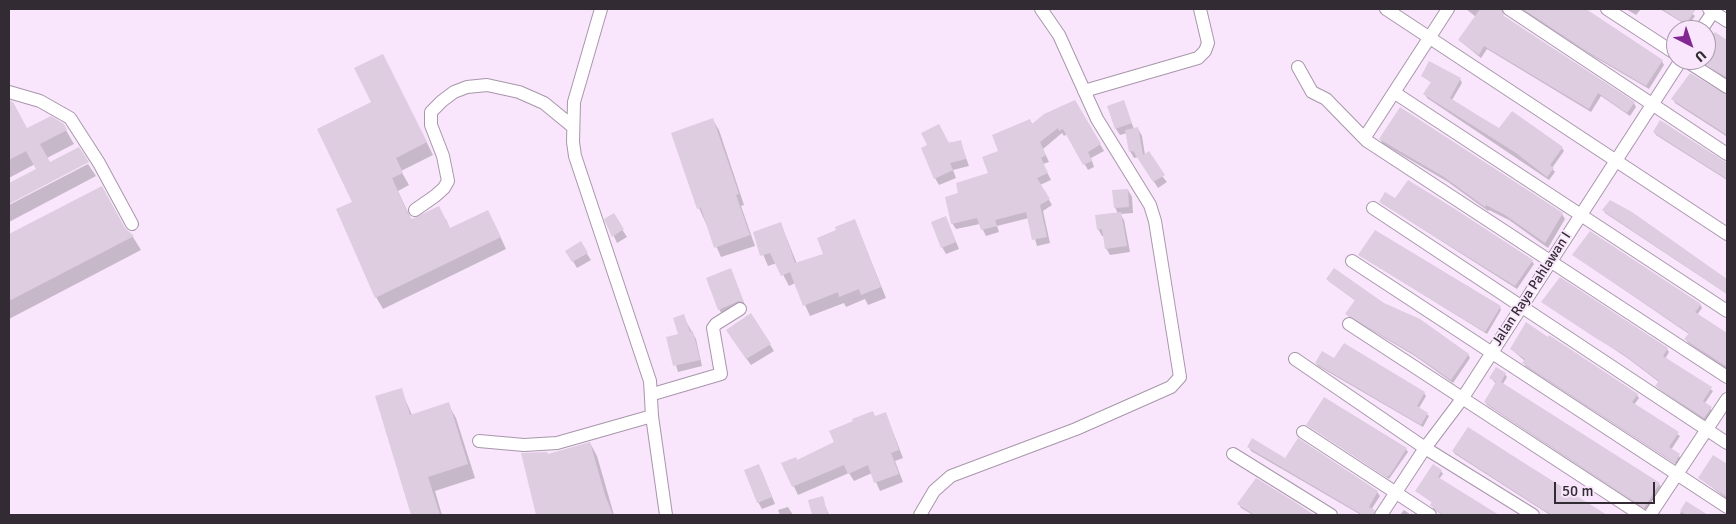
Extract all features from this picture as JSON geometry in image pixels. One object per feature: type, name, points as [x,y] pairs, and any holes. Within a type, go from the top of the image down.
[{"type":"street","points":[[602,9],[574,102],[572,126],[575,156],[652,394],[652,416],[666,515]]},
{"type":"street","points":[[920,515],[934,491],[951,476],[1076,429],[1171,387],[1180,377],[1155,221],[1150,205],[1097,119],[1059,35],[1041,9]]},
{"type":"street","points":[[1084,91],[1198,58],[1205,51],[1208,43],[1200,9]]},
{"type":"street","points":[[1386,9],[1727,234]]},
{"type":"street","points":[[1366,137],[1448,9]]},
{"type":"street","points":[[1509,9],[1727,154]]},
{"type":"street","points":[[1607,9],[1666,47]]},
{"type":"street","points":[[1712,10],[1727,21]]},
{"type":"street","points":[[1298,67],[1312,92],[1326,98],[1374,146],[1551,260],[1727,378]]},
{"type":"street","name":"Jalan Raya Pahlawan I","points":[[1381,515],[1425,448],[1462,399],[1674,70]]},
{"type":"street","points":[[1701,70],[1727,87]]},
{"type":"street","points":[[415,210],[435,196],[444,188],[448,181],[443,156],[431,125],[431,112],[454,92],[467,86],[487,85],[519,92],[544,103],[572,126]]},
{"type":"street","points":[[9,92],[40,101],[70,118],[100,163],[132,224]]},
{"type":"street","points":[[1394,93],[1727,311]]},
{"type":"street","points":[[1373,208],[1727,443]]},
{"type":"street","points":[[1352,261],[1727,507]]},
{"type":"street","points":[[652,394],[721,374],[713,328],[716,324],[740,309]]},
{"type":"street","points":[[1349,324],[1641,515]]},
{"type":"street","points":[[1296,359],[1425,448],[1533,515]]},
{"type":"street","points":[[1650,515],[1727,399]]},
{"type":"street","points":[[479,441],[524,444],[557,443],[652,416]]},
{"type":"street","points":[[1303,432],[1430,515]]},
{"type":"street","points":[[1232,454],[1331,515]]},
{"type":"building","points":[[1480,9],[1501,9],[1504,16],[1635,102],[1627,113],[1598,93],[1589,109],[1484,46],[1479,55],[1458,40]]},
{"type":"building","points":[[1523,9],[1586,9],[1663,60],[1646,86],[1588,52]]},
{"type":"building","points":[[1662,9],[1696,9],[1689,20],[1680,20]]},
{"type":"building","points":[[1716,33],[1727,40],[1727,78],[1715,70]]},
{"type":"building","points":[[383,54],[427,142],[396,158],[403,173],[392,178],[408,214],[412,219],[439,206],[450,228],[488,210],[501,237],[375,298],[336,209],[352,202],[317,129],[371,102],[354,68]]},
{"type":"building","points":[[1429,61],[1461,78],[1450,98],[1499,128],[1512,111],[1563,147],[1550,165],[1554,168],[1547,177],[1516,153],[1423,94],[1431,82],[1421,76]]},
{"type":"building","points":[[1690,73],[1727,95],[1727,135],[1671,99]]},
{"type":"building","points":[[9,100],[13,102],[27,128],[51,116],[64,124],[67,130],[40,144],[50,162],[79,147],[89,162],[9,204],[9,183],[36,169],[26,151],[9,160]]},
{"type":"building","points":[[1075,100],[1101,144],[1088,152],[1092,161],[1083,165],[1063,129],[1059,131],[1058,128],[1040,142],[1046,155],[1041,158],[1048,173],[1037,178],[1050,199],[1040,205],[1047,237],[1032,240],[1026,212],[995,220],[997,226],[981,230],[977,218],[951,224],[945,197],[958,193],[956,183],[988,173],[982,157],[998,151],[992,135],[1030,119],[1032,124],[1044,114]]},
{"type":"building","points":[[1124,100],[1132,123],[1115,129],[1107,106]]},
{"type":"building","points":[[1400,107],[1563,213],[1545,243],[1505,215],[1486,205],[1485,207],[1444,177],[1379,139]]},
{"type":"building","points":[[713,118],[739,194],[736,195],[750,235],[714,248],[701,208],[697,209],[671,133]]},
{"type":"building","points":[[1660,120],[1727,163],[1727,179],[1653,132]]},
{"type":"building","points":[[939,124],[949,143],[961,140],[966,159],[950,163],[953,170],[934,179],[921,148],[927,145],[921,133]]},
{"type":"building","points":[[1138,127],[1143,155],[1149,151],[1165,175],[1153,182],[1133,151],[1129,152],[1125,130]]},
{"type":"building","points":[[1408,180],[1533,260],[1515,286],[1379,202],[1385,192],[1395,198]]},
{"type":"building","points":[[102,186],[125,228],[134,236],[9,301],[9,234]]},
{"type":"building","points":[[1128,189],[1129,207],[1114,208],[1112,190]]},
{"type":"building","points":[[1610,200],[1632,212],[1727,279],[1727,294],[1602,210]]},
{"type":"building","points":[[1121,212],[1127,246],[1105,249],[1102,229],[1097,230],[1095,215]]},
{"type":"building","points":[[614,213],[624,229],[612,237],[604,219]]},
{"type":"building","points":[[946,216],[956,242],[941,248],[931,222]]},
{"type":"building","points":[[855,219],[881,287],[861,295],[859,289],[839,297],[838,292],[803,306],[790,272],[781,276],[770,253],[760,256],[753,232],[781,222],[795,263],[823,254],[817,238],[836,230],[835,227]]},
{"type":"building","points":[[1375,230],[1501,306],[1485,332],[1358,255]]},
{"type":"building","points":[[1590,231],[1701,304],[1695,312],[1727,333],[1727,367],[1684,339],[1689,333],[1572,255]]},
{"type":"building","points":[[581,241],[588,253],[572,262],[565,251]]},
{"type":"building","points":[[731,268],[744,302],[739,301],[718,310],[706,278]]},
{"type":"building","points":[[1334,268],[1384,303],[1420,319],[1469,354],[1451,380],[1412,353],[1345,314],[1355,300],[1326,279]]},
{"type":"building","points":[[1560,277],[1668,348],[1663,356],[1712,387],[1703,401],[1712,407],[1704,418],[1655,386],[1659,381],[1623,354],[1541,302]]},
{"type":"building","points":[[751,313],[771,344],[746,359],[726,330]]},
{"type":"building","points":[[684,314],[690,332],[693,331],[700,360],[673,366],[666,337],[678,334],[673,318]]},
{"type":"building","points":[[1526,322],[1548,337],[1549,335],[1638,394],[1632,402],[1679,432],[1669,447],[1680,454],[1675,463],[1522,363],[1525,359],[1510,349]]},
{"type":"building","points":[[1344,343],[1425,392],[1417,406],[1428,413],[1421,425],[1315,363],[1322,351],[1334,358]]},
{"type":"building","points":[[1496,367],[1506,373],[1501,382],[1660,483],[1644,508],[1484,402],[1496,382],[1489,378]]},
{"type":"building","points":[[402,388],[410,415],[449,402],[468,464],[428,477],[440,515],[411,515],[375,396]]},
{"type":"building","points":[[1324,397],[1407,448],[1390,475],[1387,477],[1306,425]]},
{"type":"building","points":[[873,411],[875,416],[886,412],[899,450],[891,453],[899,474],[874,483],[868,465],[848,474],[844,465],[792,487],[781,463],[796,457],[797,460],[834,442],[829,431]]},
{"type":"building","points":[[1468,427],[1607,515],[1552,515],[1542,509],[1452,451]]},
{"type":"building","points":[[1252,438],[1285,458],[1298,438],[1378,491],[1369,507],[1375,510],[1373,515],[1363,515],[1247,447]]},
{"type":"building","points":[[590,442],[605,495],[613,515],[536,515],[521,453],[547,452],[548,454]]},
{"type":"building","points":[[1713,455],[1727,464],[1727,497],[1698,478]]},
{"type":"building","points":[[759,464],[772,497],[757,503],[744,470]]},
{"type":"building","points":[[1433,464],[1442,470],[1438,477],[1499,515],[1444,515],[1437,511],[1430,505],[1432,502],[1415,491]]},
{"type":"building","points":[[1256,478],[1314,515],[1255,515],[1237,504]]},
{"type":"building","points":[[823,496],[828,515],[812,515],[808,500]]},
{"type":"building","points":[[1686,501],[1708,515],[1687,515],[1680,511]]}]
